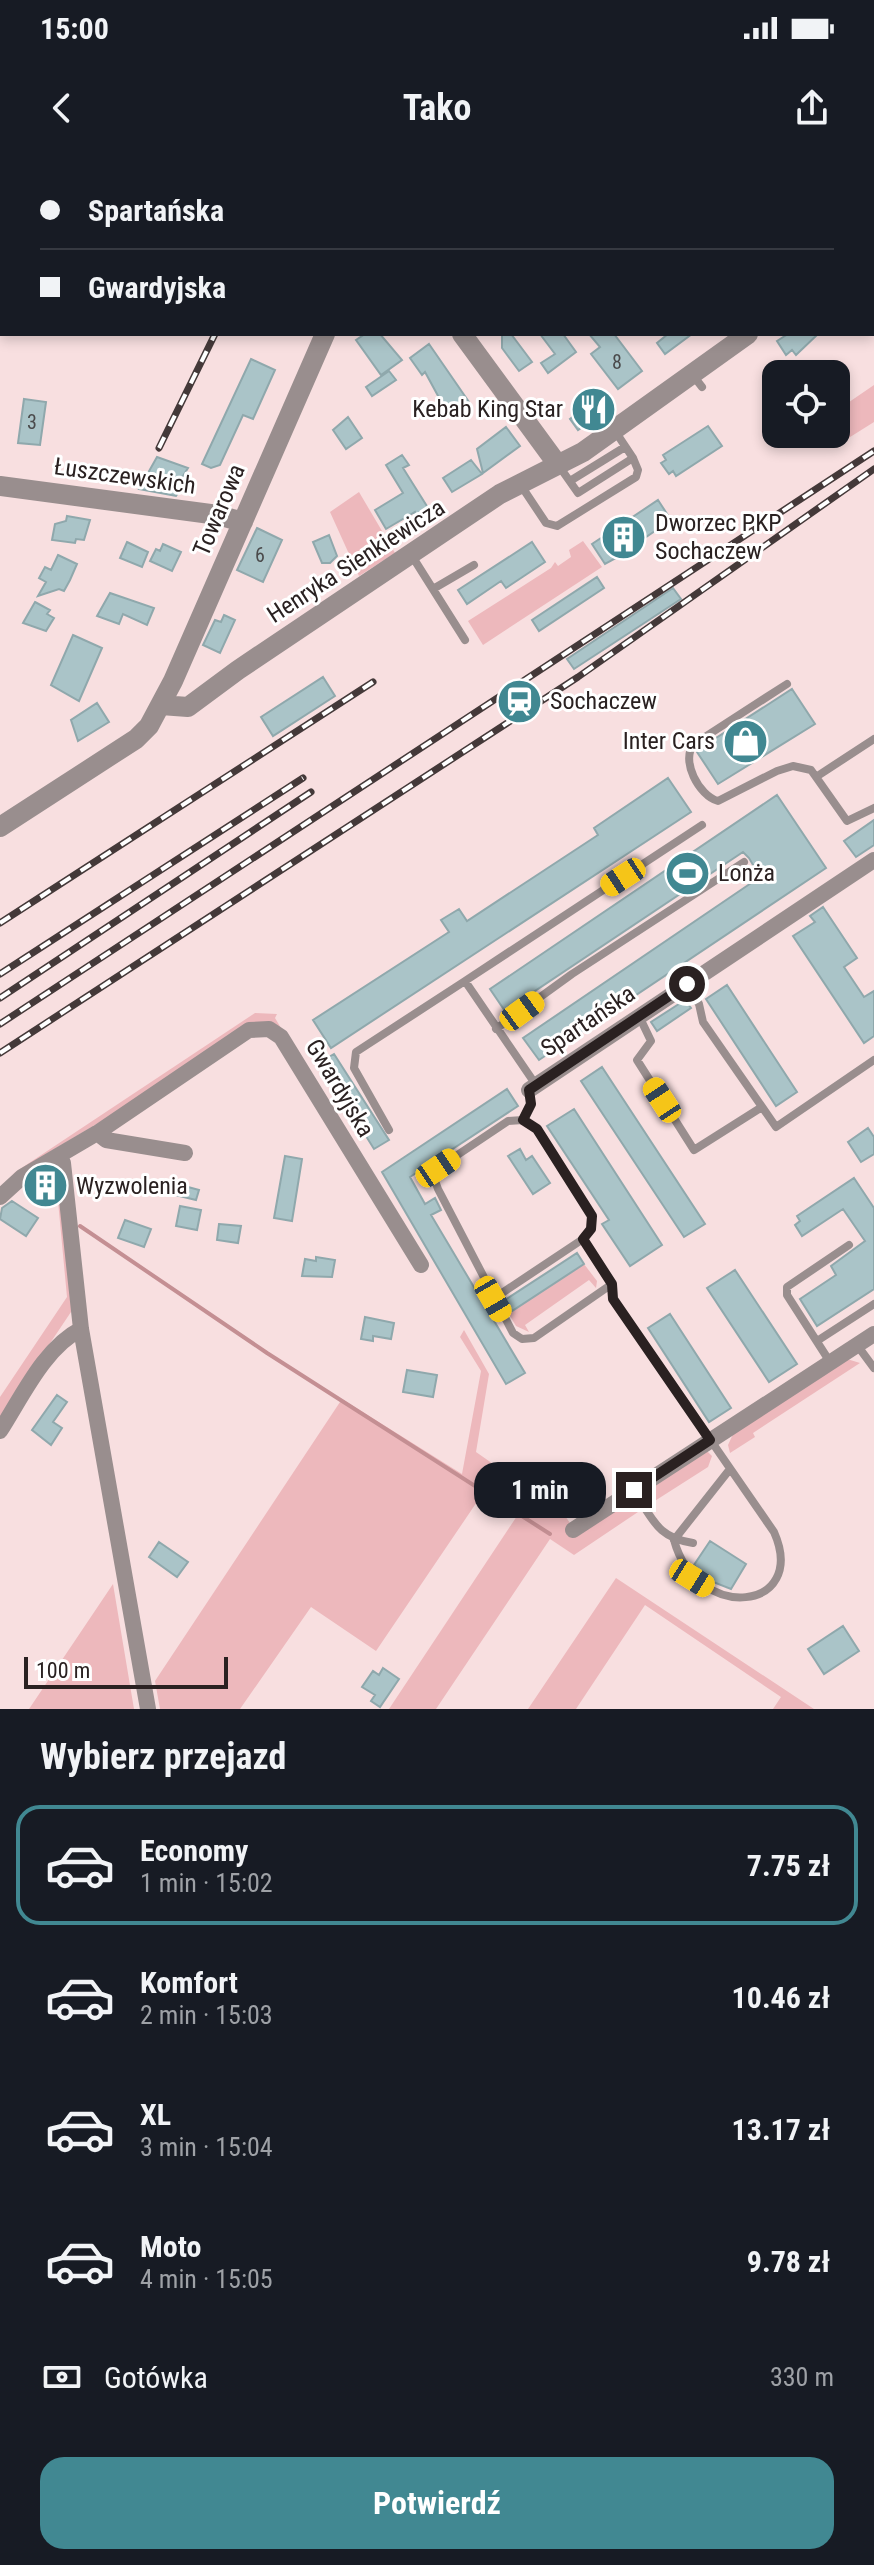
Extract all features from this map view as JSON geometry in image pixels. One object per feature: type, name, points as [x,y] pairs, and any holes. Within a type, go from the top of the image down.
[{"type":"street","name":"Towarowa","points":[[161,705],[324,336]]},
{"type":"street","points":[[463,336],[564,473]]},
{"type":"street","name":"Henryka Sienkiewicza","points":[[161,705],[188,707],[238,670],[519,484],[564,473],[613,429],[697,380],[746,336]]},
{"type":"street","name":"Łuszczewskich","points":[[0,486],[218,515],[243,522]]},
{"type":"street","points":[[4,819],[136,739],[149,726],[161,705]]},
{"type":"street","name":"Spartańska","points":[[533,1088],[874,860]]},
{"type":"street","name":"Gwardyjska","points":[[0,1197],[22,1177],[97,1133],[249,1030],[269,1029],[281,1037],[421,1265]]},
{"type":"street","points":[[97,1133],[106,1140],[185,1153]]},
{"type":"street","points":[[59,1156],[63,1163],[81,1329],[148,1709]]},
{"type":"street","points":[[0,1431],[54,1350],[66,1337],[81,1329]]},
{"type":"street","points":[[573,1530],[874,1334]]},
{"type":"lane","points":[[519,484],[549,525],[562,525],[636,477],[638,470],[633,458],[613,429]]},
{"type":"lane","points":[[588,508],[564,473],[625,447]]},
{"type":"lane","points":[[578,493],[633,458]]},
{"type":"lane","points":[[411,555],[465,640]]},
{"type":"lane","points":[[433,589],[474,565]]},
{"type":"lane","points":[[787,684],[694,744],[686,757],[706,794],[718,801],[793,766],[811,770],[847,821],[874,808]]},
{"type":"lane","points":[[816,777],[874,739]]},
{"type":"lane","points":[[389,1130],[354,1068],[356,1052],[702,825]]},
{"type":"lane","points":[[496,1029],[572,974],[744,862]]},
{"type":"lane","points":[[465,981],[533,1088],[531,1104],[523,1120]]},
{"type":"lane","points":[[687,984],[699,1004],[703,1022],[776,1127],[874,1060]]},
{"type":"lane","points":[[639,1016],[651,1041],[637,1060],[694,1150],[762,1107]]},
{"type":"lane","points":[[493,1299],[583,1239],[591,1229],[592,1216],[537,1129],[523,1120],[508,1121],[438,1168],[434,1178],[476,1257],[482,1280],[493,1299],[513,1333],[527,1339],[534,1338],[612,1284]]},
{"type":"lane","points":[[583,1239],[612,1284],[613,1299],[780,1546],[780,1569],[772,1584],[759,1594],[733,1599],[714,1591],[685,1569],[674,1540]]},
{"type":"lane","points":[[830,1362],[787,1295],[787,1287],[849,1245]]},
{"type":"lane","points":[[817,1341],[874,1304]]},
{"type":"lane","points":[[857,1345],[874,1368]]},
{"type":"lane","points":[[674,1540],[730,1469]]},
{"type":"lane","points":[[634,1490],[663,1534],[674,1540],[693,1543]]},
{"type":"shaded area","points":[[874,385],[874,422],[850,437],[850,401]]},
{"type":"shaded area","points":[[359,492],[395,553],[359,576],[330,512]]},
{"type":"shaded area","points":[[583,541],[602,567],[483,645],[468,621],[551,568],[555,562],[558,566],[571,557],[569,550]]},
{"type":"shaded area","points":[[255,1013],[277,1014],[275,1018],[281,1028],[266,1023],[11,1175]]},
{"type":"shaded area","points":[[55,1171],[60,1174],[73,1309],[0,1418],[0,1397],[67,1297]]},
{"type":"shaded area","points":[[584,1264],[597,1281],[596,1288],[589,1280],[525,1325],[529,1332],[516,1326],[504,1306],[505,1300],[512,1311]]},
{"type":"shaded area","points":[[464,1330],[489,1374],[476,1452],[563,1513],[577,1533],[626,1504],[638,1512],[574,1555],[550,1539],[436,1709],[389,1709],[517,1516],[483,1493],[376,1651],[311,1607],[240,1709],[160,1709],[155,1681],[342,1399],[462,1474],[481,1371],[460,1337]]},
{"type":"shaded area","points":[[847,1359],[860,1363],[753,1433],[755,1437],[730,1453],[728,1445],[734,1432]]},
{"type":"shaded area","points":[[707,1451],[712,1456],[708,1467],[650,1504],[650,1487]]},
{"type":"shaded area","points":[[616,1578],[814,1709],[773,1709],[781,1697],[645,1605],[576,1709],[528,1709]]},
{"type":"shaded area","points":[[113,1584],[134,1709],[29,1709]]},
{"type":"building","points":[[362,336],[382,336],[402,360],[381,375],[356,340]]},
{"type":"building","points":[[502,336],[512,336],[532,362],[519,371],[502,348]]},
{"type":"building","points":[[542,336],[564,336],[576,352],[548,373],[541,363],[555,354]]},
{"type":"building","points":[[591,336],[616,336],[642,371],[618,389],[591,354],[600,347]]},
{"type":"building","points":[[666,336],[689,336],[665,354],[657,343]]},
{"type":"building","points":[[785,336],[816,336],[796,355],[792,350],[786,355],[777,341]]},
{"type":"building","points":[[429,344],[469,402],[449,416],[425,372],[422,375],[410,358]]},
{"type":"building","points":[[251,359],[275,370],[253,419],[243,415],[220,465],[211,468],[202,464]]},
{"type":"building","points":[[389,371],[396,380],[372,396],[366,387]]},
{"type":"building","name":"Kebab King Star","points":[[602,395],[610,407],[578,430],[570,419]]},
{"type":"building","points":[[24,399],[46,402],[40,445],[18,443]]},
{"type":"building","points":[[348,417],[362,438],[346,449],[333,430]]},
{"type":"building","points":[[708,426],[722,446],[676,476],[673,471],[669,474],[661,463],[666,460],[663,455]]},
{"type":"building","points":[[506,427],[520,446],[483,473],[477,449]]},
{"type":"building","points":[[402,455],[409,465],[403,468],[430,511],[418,518],[415,512],[386,529],[375,510],[403,493],[386,465]]},
{"type":"building","points":[[157,457],[188,468],[176,487],[180,490],[176,496],[139,489]]},
{"type":"building","points":[[471,460],[482,474],[452,492],[443,478]]},
{"type":"building","name":"Dworzec PKP Sochaczew","points":[[658,500],[671,520],[636,544],[638,546],[605,564],[592,544]]},
{"type":"building","points":[[67,516],[90,520],[84,540],[76,539],[75,543],[52,540],[55,524],[66,521]]},
{"type":"building","points":[[257,528],[282,540],[263,582],[237,570]]},
{"type":"building","points":[[329,535],[337,556],[330,563],[322,563],[313,542]]},
{"type":"building","points":[[127,542],[148,552],[142,567],[120,558]]},
{"type":"building","points":[[532,542],[545,562],[506,588],[501,581],[467,604],[458,590]]},
{"type":"building","points":[[163,544],[181,552],[172,571],[150,561],[156,549],[160,551]]},
{"type":"building","points":[[58,555],[77,564],[70,580],[64,591],[59,589],[38,596],[46,582],[39,578],[45,567],[51,570]]},
{"type":"building","points":[[597,577],[604,588],[539,631],[532,620]]},
{"type":"building","points":[[673,588],[681,599],[574,669],[567,659]]},
{"type":"building","points":[[110,593],[154,608],[147,625],[123,614],[119,624],[97,616]]},
{"type":"building","points":[[35,602],[50,610],[47,614],[54,618],[46,631],[23,623]]},
{"type":"building","points":[[224,615],[235,620],[220,653],[203,645],[215,620],[221,622]]},
{"type":"building","points":[[73,635],[102,648],[79,701],[51,685]]},
{"type":"building","points":[[323,677],[335,696],[273,736],[261,717]]},
{"type":"building","name":"Inter Cars","points":[[792,689],[815,724],[718,784],[697,752],[699,749]]},
{"type":"building","points":[[97,703],[109,722],[78,741],[71,720]]},
{"type":"building","points":[[668,778],[691,812],[331,1048],[313,1020],[449,932],[441,920],[459,909],[467,921],[598,835],[594,828]]},
{"type":"building","points":[[777,795],[826,868],[539,1060],[523,1038],[760,877],[749,858],[743,852],[505,1011],[490,989]]},
{"type":"building","points":[[874,820],[874,845],[856,857],[844,841]]},
{"type":"building","points":[[823,907],[857,958],[844,967],[864,997],[874,991],[874,1036],[864,1043],[793,936],[815,922],[810,916]]},
{"type":"building","points":[[727,985],[797,1092],[776,1106],[706,999]]},
{"type":"building","points":[[685,1000],[691,1008],[657,1031],[651,1022]]},
{"type":"building","points":[[334,1054],[389,1140],[374,1149],[320,1062]]},
{"type":"building","points":[[602,1067],[705,1224],[684,1237],[581,1081]]},
{"type":"building","points":[[507,1089],[518,1106],[410,1177],[425,1204],[435,1198],[441,1210],[431,1215],[525,1373],[506,1384],[382,1172]]},
{"type":"building","points":[[574,1109],[662,1245],[630,1266],[602,1224],[609,1220],[547,1126]]},
{"type":"building","points":[[868,1128],[874,1137],[874,1154],[861,1162],[848,1142]]},
{"type":"building","points":[[520,1149],[526,1160],[532,1156],[550,1183],[533,1194],[508,1156]]},
{"type":"building","points":[[285,1156],[302,1159],[292,1221],[274,1218]]},
{"type":"building","points":[[854,1178],[874,1208],[874,1289],[817,1326],[800,1299],[836,1275],[831,1266],[865,1241],[843,1209],[802,1236],[795,1225],[800,1221],[797,1216]]},
{"type":"building","points":[[166,1181],[199,1190],[196,1200],[163,1192]]},
{"type":"building","points":[[12,1201],[38,1218],[26,1236],[0,1219],[2,1208]]},
{"type":"building","points":[[180,1206],[201,1210],[197,1230],[176,1226]]},
{"type":"building","points":[[125,1220],[151,1229],[144,1247],[118,1238]]},
{"type":"building","points":[[219,1224],[241,1226],[238,1243],[217,1240]]},
{"type":"building","points":[[577,1253],[584,1264],[512,1311],[505,1300]]},
{"type":"building","points":[[316,1257],[335,1260],[332,1277],[302,1276],[305,1259],[316,1261]]},
{"type":"building","points":[[735,1270],[797,1364],[769,1382],[707,1288]]},
{"type":"building","points":[[670,1314],[731,1408],[709,1422],[648,1328]]},
{"type":"building","points":[[365,1317],[394,1323],[391,1339],[373,1336],[373,1341],[361,1339]]},
{"type":"building","points":[[407,1370],[437,1375],[433,1397],[403,1392]]},
{"type":"building","points":[[57,1395],[67,1402],[53,1422],[62,1428],[51,1445],[32,1430]]},
{"type":"building","points":[[710,1541],[746,1564],[731,1589],[708,1580],[694,1565]]},
{"type":"building","points":[[159,1542],[188,1562],[177,1577],[149,1557]]},
{"type":"building","points":[[843,1626],[859,1651],[824,1674],[808,1649]]},
{"type":"building","points":[[383,1668],[399,1679],[380,1707],[371,1701],[375,1695],[362,1687],[373,1671],[379,1675]]},
{"type":"waterway","points":[[80,1226],[267,1353],[550,1534]]},
{"type":"railway","points":[[159,448],[214,336]]},
{"type":"railway","points":[[0,1024],[874,451]]},
{"type":"railway","points":[[0,1053],[578,677],[874,469]]},
{"type":"railway","points":[[0,923],[373,682]]},
{"type":"railway","points":[[0,974],[303,778]]},
{"type":"railway","points":[[0,998],[311,792]]},
{"type":"place","name":"Kebab King Star","points":[[594,409]]},
{"type":"place","name":"Dworzec PKP Sochaczew","points":[[624,537]]},
{"type":"place","name":"Sochaczew","points":[[519,701]]},
{"type":"place","name":"Inter Cars","points":[[746,741]]},
{"type":"place","name":"Lonża","points":[[687,873]]},
{"type":"place","name":"Wyzwolenia","points":[[45,1186]]},
{"type":"route","points":[[634,1490],[710,1440],[613,1299],[612,1284],[583,1239],[591,1229],[592,1216],[537,1129],[523,1120],[531,1104],[529,1090],[687,984]]}]
